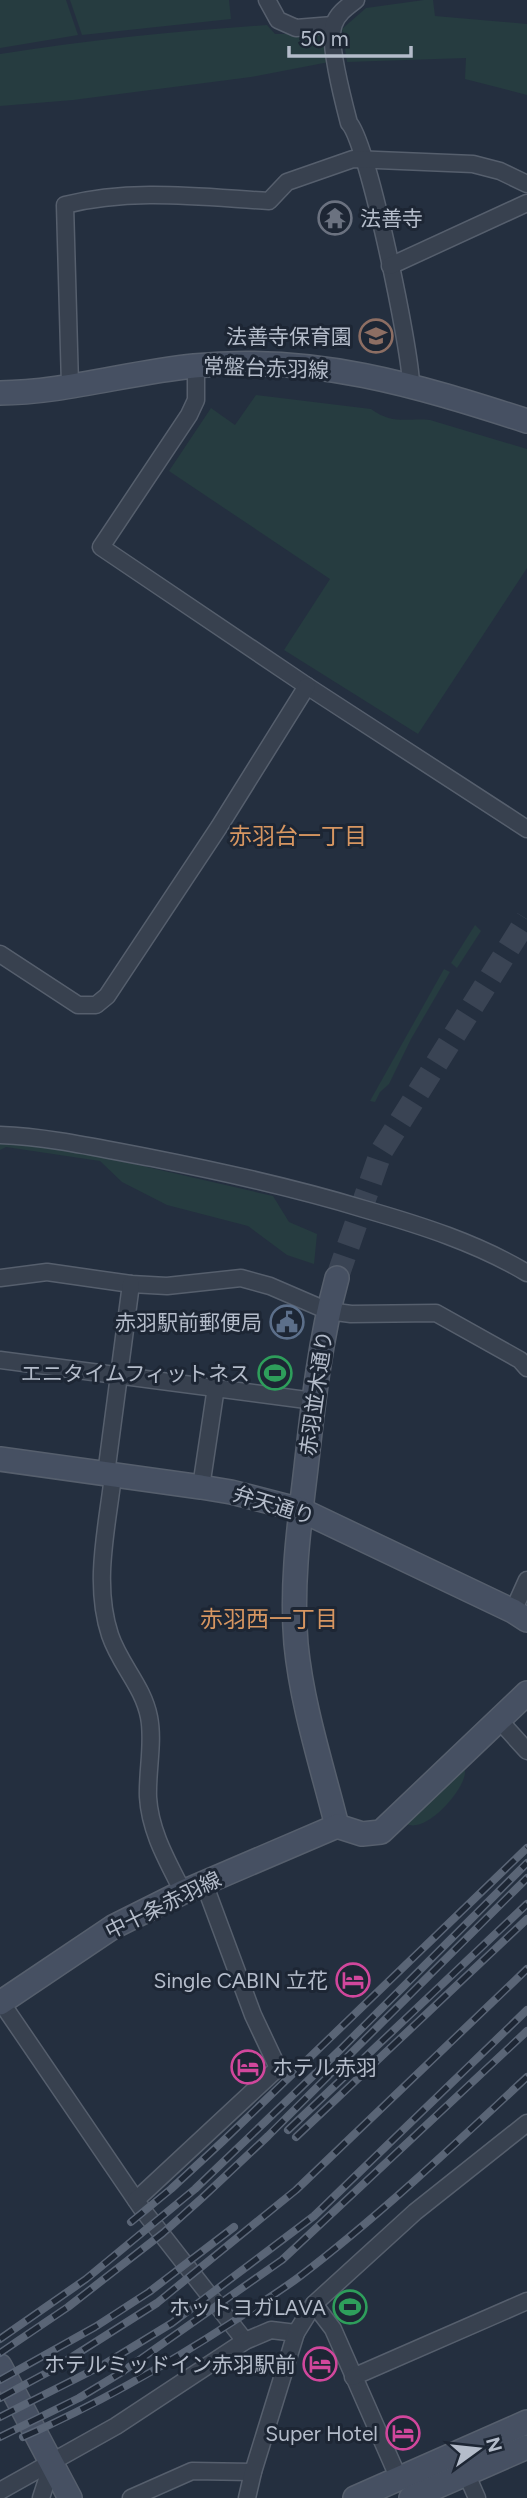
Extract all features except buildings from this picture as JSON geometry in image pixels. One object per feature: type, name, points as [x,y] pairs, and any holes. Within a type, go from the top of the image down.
[{"type":"main road","name":"常盤台赤羽線","points":[[0,393],[15,393],[150,370],[197,365],[231,363],[305,366],[411,385],[527,421]]},
{"type":"main road","name":"赤羽並木通り","points":[[301,1510],[314,1401],[328,1311],[337,1278]]},
{"type":"main road","name":"弁天通り","points":[[0,1459],[231,1492],[301,1510],[522,1619]]},
{"type":"main road","points":[[301,1510],[294,1580],[298,1654],[303,1691],[337,1826],[362,1833],[381,1832],[527,1693]]},
{"type":"main road","name":"中十条赤羽線","points":[[1,2003],[113,1927],[194,1888],[337,1826]]},
{"type":"main road","points":[[0,2366],[70,2498]]},
{"type":"main road","points":[[355,2498],[527,2421]]},
{"type":"main road","points":[[411,2498],[527,2447]]},
{"type":"street","points":[[267,0],[278,20],[296,28],[333,25]]},
{"type":"street","points":[[356,0],[343,9],[333,25],[332,33],[341,91],[349,123],[355,129],[364,160],[390,266],[411,365],[411,385]]},
{"type":"street","points":[[70,385],[65,205],[93,198],[140,194],[269,201],[287,182],[353,159],[473,164],[499,171],[527,184]]},
{"type":"street","points":[[390,266],[527,203]]},
{"type":"street","points":[[197,365],[197,400],[101,547],[307,686],[527,829]]},
{"type":"street","points":[[0,954],[78,1005],[96,1005],[107,996],[219,827],[307,686]]},
{"type":"street","points":[[0,1135],[37,1136],[314,1194],[436,1231],[502,1258],[527,1273]]},
{"type":"street","points":[[0,1278],[47,1272],[131,1284],[167,1286],[241,1278],[270,1286],[328,1311],[351,1314],[436,1312],[520,1360],[527,1368]]},
{"type":"street","points":[[131,1284],[117,1375],[101,1581],[102,1603],[110,1636],[142,1692],[147,1708],[150,1721],[148,1798],[154,1828],[194,1888],[278,2068],[139,2204]]},
{"type":"street","points":[[0,1360],[314,1401]]},
{"type":"street","points":[[201,1487],[216,1387]]},
{"type":"street","points":[[522,1619],[527,1580]]},
{"type":"street","points":[[499,1720],[527,1751]]},
{"type":"street","points":[[1,2003],[139,2204],[245,2341]]},
{"type":"street","points":[[247,2498],[296,2333],[314,2304],[415,2212],[526,2127]]},
{"type":"street","points":[[353,2377],[527,2301]]},
{"type":"street","points":[[314,2304],[333,2329],[399,2479]]},
{"type":"street","points":[[0,2491],[116,2426],[245,2341],[271,2330],[296,2333]]},
{"type":"street","points":[[41,2498],[52,2464]]},
{"type":"street","points":[[131,2498],[192,2471],[253,2472]]},
{"type":"street","points":[[466,2473],[477,2498]]},
{"type":"green space","points":[[0,0],[66,0],[78,35],[0,48]]},
{"type":"green space","points":[[70,0],[229,0],[231,19],[82,35]]},
{"type":"green space","points":[[433,0],[435,16],[527,24],[527,95],[465,79],[466,58],[347,62],[342,29],[366,8]]},
{"type":"green space","points":[[267,25],[275,34],[325,34],[329,62],[251,77],[73,100],[0,106],[0,54],[133,36]]},
{"type":"green space","points":[[256,395],[371,409],[393,419],[430,420],[527,449],[527,568],[418,734],[284,650],[330,579],[169,471],[211,408],[235,425]]},
{"type":"green space","points":[[475,925],[481,931],[457,968],[451,963]]},
{"type":"green space","points":[[444,969],[450,972],[411,1039],[389,1084],[380,1092],[375,1102],[370,1101]]},
{"type":"green space","points":[[0,1139],[38,1142],[273,1196],[289,1222],[317,1234],[314,1264],[287,1255],[248,1226],[167,1205],[122,1182],[100,1161],[6,1147],[0,1150]]},
{"type":"green space","points":[[460,1769],[465,1770],[464,1778],[444,1808],[424,1822],[407,1824],[407,1818]]},
{"type":"tunnel","points":[[337,1278],[381,1152],[527,919]]},
{"type":"railway","points":[[131,2222],[222,2142],[527,1848]]},
{"type":"railway","points":[[0,2339],[86,2279],[195,2189],[342,2048],[527,1863]]},
{"type":"railway","points":[[0,2353],[68,2307],[163,2233],[202,2198],[268,2136],[527,1878]]},
{"type":"railway","points":[[288,2130],[527,1904]]},
{"type":"railway","points":[[296,2137],[527,1919]]},
{"type":"railway","points":[[0,2398],[50,2371],[157,2303],[296,2190],[527,1969]]},
{"type":"railway","points":[[0,2417],[103,2365],[172,2323],[314,2216],[527,2010]]},
{"type":"railway","points":[[0,2437],[79,2398],[122,2372],[282,2260],[527,2031]]},
{"type":"railway","points":[[23,2437],[159,2367],[291,2283],[387,2205],[527,2077]]},
{"type":"railway","points":[[0,2380],[95,2327],[149,2292],[234,2227]]},
{"type":"place","name":"法善寺","points":[[335,218]]},
{"type":"place","name":"法善寺保育園","points":[[376,336]]},
{"type":"place","name":"赤羽駅前郵便局","points":[[287,1322]]},
{"type":"place","name":"エニタイムフィットネス","points":[[275,1373]]},
{"type":"place","name":"Single CABIN 立花","points":[[353,1980]]},
{"type":"place","name":"ホテル赤羽","points":[[248,2067]]},
{"type":"place","name":"ホットヨガLAVA","points":[[350,2307]]},
{"type":"place","name":"ホテルミッドイン赤羽駅前","points":[[320,2364]]},
{"type":"place","name":"Super Hotel","points":[[403,2433]]},
{"type":"district","name":"赤羽台一丁目","points":[[298,836]]},
{"type":"district","name":"赤羽西一丁目","points":[[269,1619]]}]
